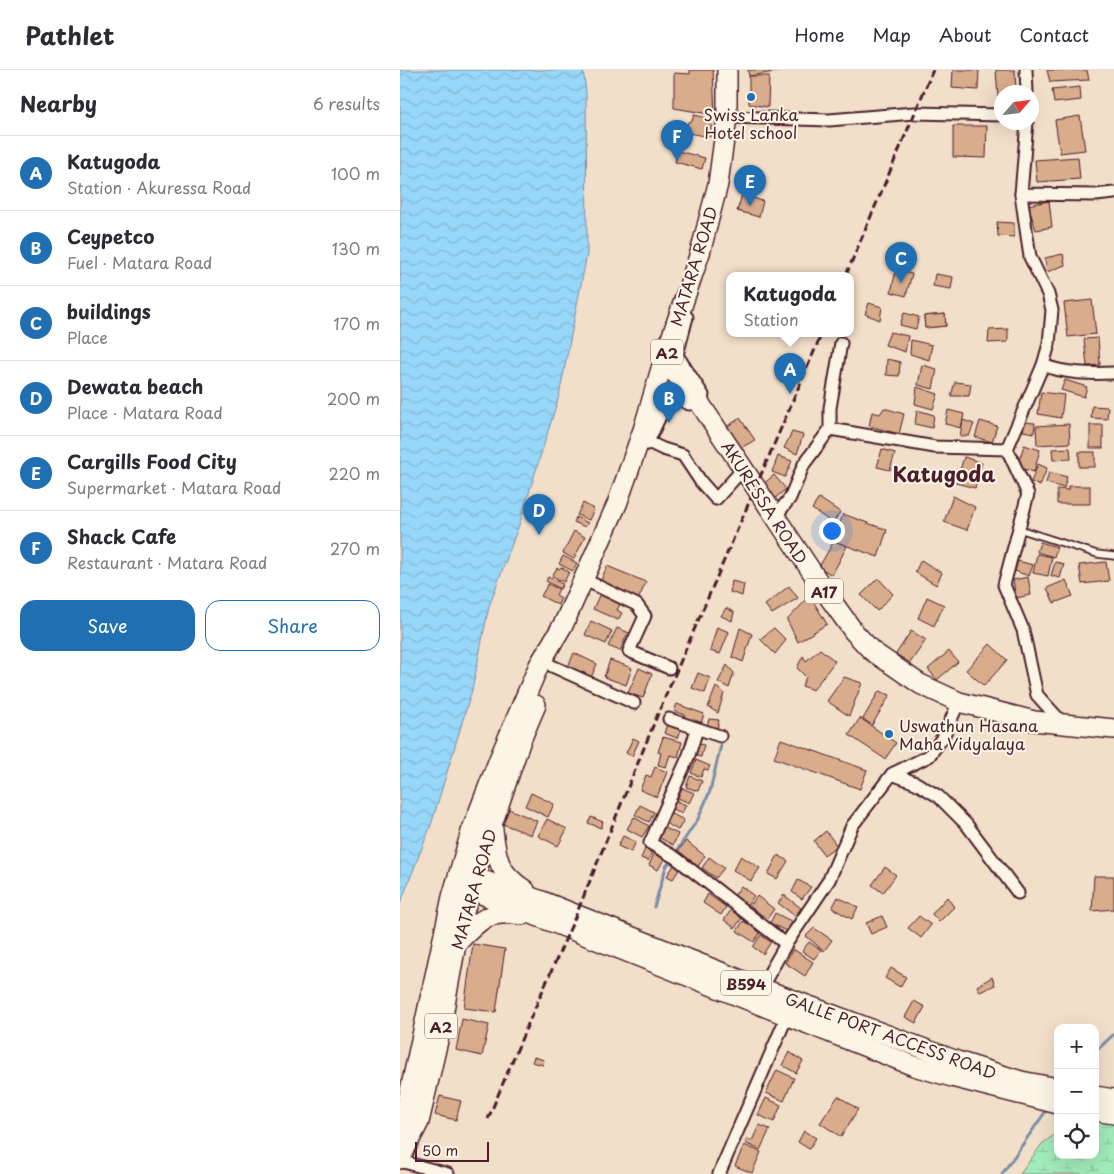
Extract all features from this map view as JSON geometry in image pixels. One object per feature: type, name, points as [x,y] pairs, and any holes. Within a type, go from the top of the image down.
[{"type":"main road","name":"MATARA ROAD","points":[[400,1160],[419,1122],[440,1032],[456,944],[471,832],[499,759],[539,665],[564,623],[617,504],[700,253],[718,184],[727,117],[727,70]]},
{"type":"main road","name":"AKURESSA ROAD","points":[[664,362],[697,399],[743,470],[854,632],[888,664],[920,684],[958,702],[1012,717],[1058,724],[1114,729]]},
{"type":"main road","name":"MATARA ROAD","points":[[400,1137],[465,881],[492,821],[521,740],[560,647],[564,623]]},
{"type":"main road","points":[[492,821],[499,863],[503,871],[542,910]]},
{"type":"main road","name":"GALLE PORT ACCESS ROAD","points":[[465,881],[957,1061],[1054,1102]]},
{"type":"main road","name":"GALLE PORT ACCESS ROAD","points":[[542,910],[787,1016],[914,1066],[1016,1087],[1054,1088]]},
{"type":"main road","points":[[456,944],[480,920],[489,915],[542,910]]},
{"type":"main road","points":[[1099,1097],[1114,1099]]},
{"type":"main road","points":[[1099,1112],[1114,1114]]},
{"type":"street","points":[[1026,70],[1027,85]]},
{"type":"street","points":[[727,117],[829,120],[914,113],[994,115]]},
{"type":"street","points":[[1026,130],[1021,194],[1030,258],[1048,294],[1052,310],[1049,344],[1007,449],[1028,494],[1004,585],[1023,630],[1037,695],[1056,717],[1058,724]]},
{"type":"street","points":[[1021,194],[1096,195],[1114,193]]},
{"type":"street","points":[[669,668],[629,651],[645,616],[637,605],[583,580],[624,506],[648,442],[670,395],[689,404],[703,395],[677,355],[704,257],[700,253]]},
{"type":"street","points":[[775,517],[790,498],[804,464],[830,429],[830,408],[841,343]]},
{"type":"street","points":[[1042,365],[1049,368],[1089,374],[1114,373]]},
{"type":"street","points":[[830,429],[935,447],[1007,449]]},
{"type":"street","points":[[648,442],[683,455],[701,482],[716,499],[743,470]]},
{"type":"street","points":[[552,666],[634,703]]},
{"type":"street","points":[[760,988],[786,944],[829,880],[852,826],[892,774],[929,756],[943,737],[958,702]]},
{"type":"street","points":[[669,719],[720,736]]},
{"type":"street","points":[[697,729],[689,755],[650,843],[676,858],[786,944]]},
{"type":"street","points":[[892,774],[916,783],[938,796],[967,825],[1018,893]]},
{"type":"street","points":[[719,1174],[787,1016]]},
{"type":"street","points":[[400,1160],[448,1174]]},
{"type":"lane","points":[[1020,530],[1097,554],[1114,556]]},
{"type":"green space","points":[[1099,1112],[1114,1114],[1114,1174],[1020,1174],[1042,1144],[1054,1135],[1054,1159],[1099,1159]]},
{"type":"water","points":[[400,70],[583,70],[586,92],[587,254],[559,396],[519,525],[489,606],[472,690],[431,825],[400,904]]},
{"type":"building","points":[[690,70],[713,70],[715,115],[674,108],[674,73],[690,74]]},
{"type":"building","points":[[748,70],[787,70],[749,76]]},
{"type":"building","points":[[953,70],[979,70],[978,90],[952,88]]},
{"type":"building","points":[[996,70],[1015,70],[1016,85],[997,85]]},
{"type":"building","points":[[1047,70],[1087,70],[1089,80],[1050,82]]},
{"type":"building","points":[[749,76],[769,76],[768,107],[749,104]]},
{"type":"building","points":[[1080,87],[1081,100],[1054,103],[1052,90]]},
{"type":"building","points":[[694,115],[712,119],[710,137],[677,131],[679,123],[687,125],[688,122],[692,121]]},
{"type":"building","points":[[1080,116],[1085,150],[1060,153],[1055,120]]},
{"type":"building","points":[[953,126],[987,126],[986,158],[953,157]]},
{"type":"building","points":[[678,151],[705,158],[702,169],[675,162]]},
{"type":"building","points":[[1078,157],[1080,179],[1037,182],[1035,160]]},
{"type":"building","points":[[742,195],[763,201],[759,217],[737,211]]},
{"type":"building","points":[[1049,201],[1052,227],[1036,230],[1028,205]]},
{"type":"building","points":[[997,222],[1014,223],[1014,237],[998,236]]},
{"type":"building","points":[[1063,254],[1065,265],[1047,272],[1045,258]]},
{"type":"building","points":[[896,270],[912,274],[906,296],[891,292]]},
{"type":"building","points":[[935,274],[953,277],[951,289],[933,286]]},
{"type":"building","points":[[1092,300],[1096,334],[1068,337],[1064,303]]},
{"type":"building","points":[[869,303],[882,307],[880,320],[865,314]]},
{"type":"building","points":[[904,313],[919,317],[916,329],[900,325]]},
{"type":"building","points":[[945,314],[946,326],[925,328],[924,316]]},
{"type":"building","points":[[945,314],[946,326],[925,328],[924,316]]},
{"type":"building","points":[[1008,329],[1008,342],[988,343],[989,330]]},
{"type":"building","points":[[890,332],[908,336],[905,352],[885,345]]},
{"type":"building","points":[[1098,338],[1100,365],[1087,366],[1084,339]]},
{"type":"building","points":[[911,340],[932,345],[929,360],[910,354]]},
{"type":"building","points":[[887,359],[900,362],[899,376],[886,375]]},
{"type":"building","points":[[922,365],[937,369],[933,389],[918,385]]},
{"type":"building","points":[[1065,380],[1087,387],[1084,397],[1061,390]]},
{"type":"building","points":[[955,382],[971,384],[969,396],[951,396]]},
{"type":"building","points":[[917,387],[938,394],[933,409],[915,404]]},
{"type":"building","points":[[1041,392],[1064,395],[1061,418],[1038,414]]},
{"type":"building","points":[[1092,406],[1108,407],[1107,419],[1091,418]]},
{"type":"building","points":[[884,408],[904,414],[899,434],[869,426],[872,412],[880,414]]},
{"type":"building","points":[[917,410],[934,415],[932,428],[915,424]]},
{"type":"building","points":[[948,410],[964,414],[961,428],[945,424]]},
{"type":"building","points":[[740,418],[755,440],[735,451],[725,428]]},
{"type":"building","points":[[963,420],[974,424],[969,436],[960,436]]},
{"type":"building","points":[[980,421],[997,426],[992,442],[975,437]]},
{"type":"building","points":[[1024,422],[1035,423],[1034,433],[1023,431]]},
{"type":"building","points":[[1069,424],[1070,443],[1037,445],[1036,426]]},
{"type":"building","points":[[1090,425],[1103,425],[1103,448],[1090,448]]},
{"type":"building","points":[[792,432],[803,435],[797,454],[784,448]]},
{"type":"building","points":[[1024,445],[1040,450],[1034,472],[1017,467]]},
{"type":"building","points":[[1070,448],[1071,459],[1053,460],[1052,449]]},
{"type":"building","points":[[882,449],[895,453],[890,470],[877,467]]},
{"type":"building","points":[[1079,452],[1095,452],[1095,467],[1079,467]]},
{"type":"building","points":[[778,456],[792,461],[785,477],[772,472]]},
{"type":"building","points":[[964,457],[982,463],[975,488],[956,483]]},
{"type":"building","points":[[1038,464],[1047,468],[1040,486],[1031,482]]},
{"type":"building","points":[[1049,472],[1067,477],[1064,488],[1046,483]]},
{"type":"building","points":[[774,475],[786,489],[773,500],[761,486]]},
{"type":"building","points":[[1068,486],[1090,486],[1090,504],[1057,504],[1057,489],[1068,490]]},
{"type":"building","points":[[953,496],[975,507],[967,530],[944,522]]},
{"type":"building","points":[[819,498],[840,512],[833,523],[812,509]]},
{"type":"building","points":[[583,503],[594,509],[589,520],[577,515]]},
{"type":"building","points":[[843,514],[887,530],[878,557],[834,541]]},
{"type":"building","points":[[576,517],[588,523],[585,527],[574,522]]},
{"type":"building","points":[[574,531],[585,537],[574,559],[563,553]]},
{"type":"building","points":[[834,541],[847,546],[832,575],[819,567]]},
{"type":"building","points":[[1040,542],[1057,547],[1054,557],[1037,552]]},
{"type":"building","points":[[1037,554],[1052,557],[1048,576],[1033,573]]},
{"type":"building","points":[[563,556],[577,563],[573,571],[559,564]]},
{"type":"building","points":[[921,560],[942,573],[936,585],[915,572]]},
{"type":"building","points":[[1018,561],[1033,565],[1029,576],[1015,571]]},
{"type":"building","points":[[1055,562],[1064,564],[1060,578],[1051,576]]},
{"type":"building","points":[[1106,562],[1109,581],[1082,584],[1079,565]]},
{"type":"building","points":[[607,566],[646,582],[638,600],[600,583]]},
{"type":"building","points":[[561,567],[569,572],[564,582],[552,576],[557,568]]},
{"type":"building","points":[[548,577],[563,584],[560,589],[546,581]]},
{"type":"building","points":[[1028,577],[1031,595],[1016,598],[1013,580]]},
{"type":"building","points":[[878,578],[893,594],[877,611],[861,595]]},
{"type":"building","points":[[1066,580],[1073,596],[1054,603],[1047,588]]},
{"type":"building","points":[[732,581],[744,584],[742,596],[730,592]]},
{"type":"building","points":[[548,584],[559,589],[556,595],[561,598],[558,605],[541,596]]},
{"type":"building","points":[[789,586],[798,598],[772,614],[765,605]]},
{"type":"building","points":[[601,591],[622,600],[617,610],[622,613],[618,620],[593,609]]},
{"type":"building","points":[[810,596],[827,624],[798,642],[787,620]]},
{"type":"building","points":[[927,597],[944,605],[934,626],[918,618]]},
{"type":"building","points":[[726,608],[734,612],[732,621],[721,616]]},
{"type":"building","points":[[591,621],[612,631],[606,644],[585,635]]},
{"type":"building","points":[[717,627],[729,632],[720,654],[710,651]]},
{"type":"building","points":[[617,628],[632,634],[631,637],[627,635],[620,651],[608,646]]},
{"type":"building","points":[[740,628],[752,634],[743,662],[732,657]]},
{"type":"building","points":[[774,628],[786,640],[775,654],[760,639]]},
{"type":"building","points":[[911,631],[926,640],[910,663],[896,654]]},
{"type":"building","points":[[990,644],[1007,660],[984,686],[966,670]]},
{"type":"building","points":[[820,649],[835,661],[813,690],[802,686],[806,677],[797,668],[803,656],[806,661]]},
{"type":"building","points":[[949,651],[958,662],[937,680],[928,669]]},
{"type":"building","points":[[574,653],[597,664],[590,680],[567,669]]},
{"type":"building","points":[[610,660],[632,668],[626,685],[604,677]]},
{"type":"building","points":[[727,665],[734,673],[729,688],[718,682]]},
{"type":"building","points":[[639,668],[652,674],[643,698],[628,693]]},
{"type":"building","points":[[698,673],[710,678],[705,693],[692,688]]},
{"type":"building","points":[[844,677],[862,683],[849,716],[827,701]]},
{"type":"building","points":[[716,687],[724,693],[718,713],[708,707]]},
{"type":"building","points":[[879,691],[890,695],[872,725],[863,719]]},
{"type":"building","points":[[677,704],[704,714],[700,727],[683,721],[685,715],[674,711]]},
{"type":"building","points":[[860,718],[896,743],[885,759],[849,735]]},
{"type":"building","points":[[709,719],[719,720],[716,735],[707,726]]},
{"type":"building","points":[[668,721],[682,726],[677,738],[664,733]]},
{"type":"building","points":[[663,737],[682,742],[678,757],[670,755],[666,767],[658,765],[661,753],[658,752]]},
{"type":"building","points":[[633,738],[639,741],[632,756],[626,753]]},
{"type":"building","points":[[781,739],[867,770],[860,789],[774,758]]},
{"type":"building","points":[[698,744],[704,745],[701,757],[696,756]]},
{"type":"building","points":[[696,760],[710,766],[708,770],[704,769],[701,777],[691,773]]},
{"type":"building","points":[[655,767],[667,772],[657,797],[640,790],[646,775],[651,777]]},
{"type":"building","points":[[690,776],[702,781],[698,791],[686,787]]},
{"type":"building","points":[[680,787],[694,793],[689,803],[676,797]]},
{"type":"building","points":[[531,793],[554,804],[548,817],[525,806]]},
{"type":"building","points":[[672,799],[686,805],[682,813],[668,807]]},
{"type":"building","points":[[640,805],[654,812],[649,822],[635,815]]},
{"type":"building","points":[[509,809],[537,821],[531,835],[503,824]]},
{"type":"building","points":[[670,813],[684,820],[678,830],[665,823]]},
{"type":"building","points":[[591,817],[603,822],[601,828],[588,823]]},
{"type":"building","points":[[634,817],[649,826],[642,837],[627,829]]},
{"type":"building","points":[[547,819],[567,829],[558,846],[538,836]]},
{"type":"building","points":[[663,827],[678,834],[673,845],[658,837]]},
{"type":"building","points":[[826,831],[837,846],[824,855],[814,841]]},
{"type":"building","points":[[623,836],[636,842],[631,852],[618,846]]},
{"type":"building","points":[[686,841],[705,856],[697,868],[677,852]]},
{"type":"building","points":[[645,849],[652,853],[648,861],[641,858]]},
{"type":"building","points":[[654,854],[664,859],[658,870],[649,865]]},
{"type":"building","points":[[778,855],[788,861],[777,879],[768,874]]},
{"type":"building","points":[[741,856],[760,868],[751,881],[733,870]]},
{"type":"building","points":[[709,857],[724,868],[716,878],[702,868]]},
{"type":"building","points":[[676,862],[682,865],[673,879],[667,876]]},
{"type":"building","points":[[885,867],[896,875],[883,893],[872,885]]},
{"type":"building","points":[[1094,876],[1114,876],[1114,909],[1092,911]]},
{"type":"building","points":[[798,880],[811,887],[802,899],[792,892]]},
{"type":"building","points":[[741,886],[754,896],[747,906],[734,896]]},
{"type":"building","points":[[708,894],[726,907],[721,915],[703,903]]},
{"type":"building","points":[[784,895],[801,908],[795,916],[778,903]]},
{"type":"building","points":[[757,896],[774,909],[767,919],[750,906]]},
{"type":"building","points":[[838,897],[858,907],[852,919],[832,908]]},
{"type":"building","points":[[947,897],[954,907],[939,922],[932,914]]},
{"type":"building","points":[[731,910],[742,918],[735,928],[724,920]]},
{"type":"building","points":[[775,913],[793,922],[788,932],[770,923]]},
{"type":"building","points":[[882,916],[887,927],[871,934],[866,923]]},
{"type":"building","points":[[919,916],[931,925],[921,938],[908,928]]},
{"type":"building","points":[[743,921],[761,932],[754,942],[737,931]]},
{"type":"building","points":[[814,928],[832,940],[824,951],[806,936]]},
{"type":"building","points":[[761,935],[771,942],[763,954],[753,947]]},
{"type":"building","points":[[809,942],[821,950],[814,959],[802,951]]},
{"type":"building","points":[[473,944],[505,949],[496,1012],[464,1008]]},
{"type":"building","points":[[793,949],[813,962],[805,976],[785,963]]},
{"type":"building","points":[[891,968],[906,977],[900,987],[885,978]]},
{"type":"building","points":[[992,977],[995,985],[980,992],[977,986]]},
{"type":"building","points":[[914,1001],[925,1007],[916,1023],[905,1017]]},
{"type":"building","points":[[462,1019],[489,1025],[482,1056],[456,1050]]},
{"type":"building","points":[[789,1052],[803,1061],[796,1073],[782,1065]]},
{"type":"building","points":[[534,1057],[544,1060],[543,1065],[532,1062]]},
{"type":"building","points":[[777,1070],[794,1078],[784,1101],[766,1093]]},
{"type":"building","points":[[440,1096],[461,1101],[456,1120],[435,1115]]},
{"type":"building","points":[[838,1096],[858,1109],[841,1137],[820,1123]]},
{"type":"building","points":[[766,1098],[781,1105],[774,1122],[758,1115]]},
{"type":"building","points":[[759,1125],[770,1129],[760,1150],[745,1143],[747,1139],[752,1141]]},
{"type":"building","points":[[804,1131],[816,1138],[809,1149],[798,1142]]},
{"type":"building","points":[[744,1145],[761,1152],[752,1173],[735,1166]]},
{"type":"waterway","points":[[654,907],[666,867],[698,819],[710,791],[721,745]]},
{"type":"waterway","points":[[1099,1048],[1114,1034]]},
{"type":"waterway","points":[[1002,1174],[1048,1108]]},
{"type":"railway","points":[[847,272],[933,70]]},
{"type":"railway","points":[[488,1119],[576,915],[657,716],[820,337]]},
{"type":"place","name":"Swiss Lanka Hotel school","points":[[751,97]]},
{"type":"place","name":"Shack Cafe","points":[[677,161]]},
{"type":"place","name":"Cargills Food City","points":[[750,206]]},
{"type":"place","name":"buildings","points":[[901,283]]},
{"type":"place","name":"Katugoda","points":[[790,394]]},
{"type":"place","name":"Ceypetco","points":[[669,423]]},
{"type":"place","name":"Dewata beach","points":[[539,535]]},
{"type":"place","name":"Uswathun Hasana Maha Vidyalaya","points":[[889,734]]},
{"type":"district","name":"Katugoda","points":[[944,473]]}]
